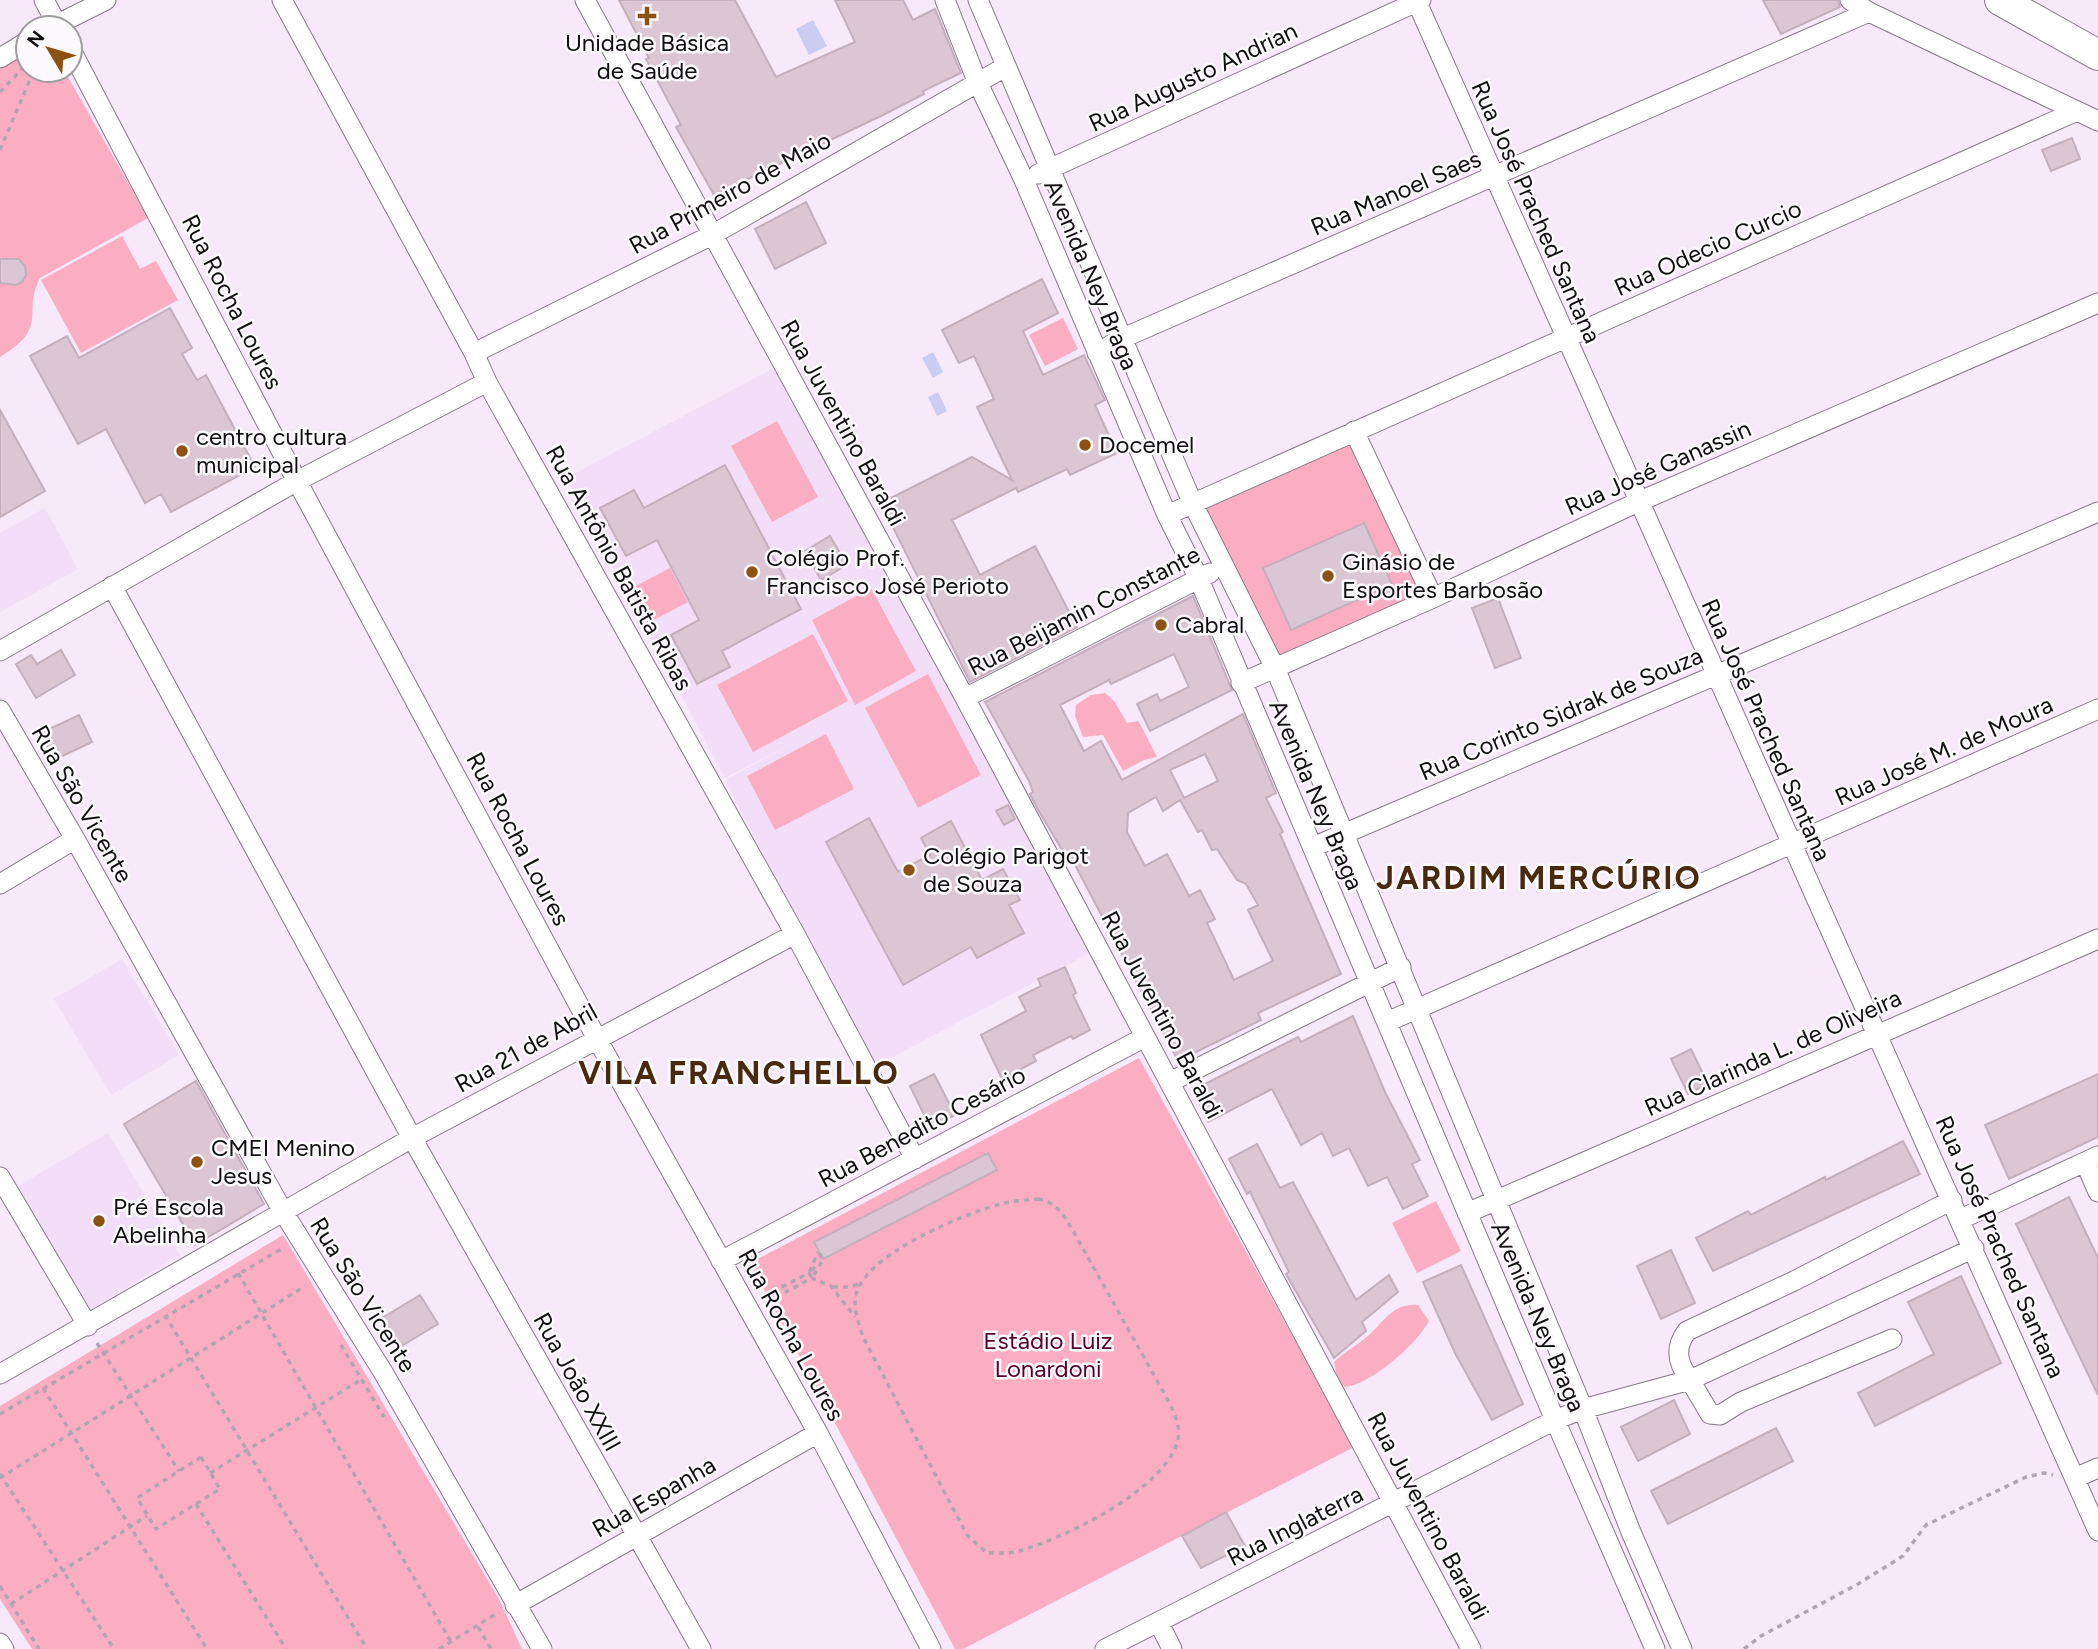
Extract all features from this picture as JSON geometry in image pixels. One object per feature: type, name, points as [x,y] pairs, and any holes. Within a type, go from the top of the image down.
[{"type":"highway","points":[[2000,0],[2098,55]]},
{"type":"street","points":[[80,14],[106,0]]},
{"type":"street","name":"Rua Antônio Batista Ribas","points":[[282,0],[474,353],[487,382],[795,934],[915,1159]]},
{"type":"street","name":"Rua Juventino Baraldi","points":[[585,0],[965,698],[1471,1649]]},
{"type":"street","name":"Avenida Ney Braga","points":[[978,0],[1192,502],[1275,668],[1401,967],[1631,1532],[1682,1649]]},
{"type":"street","points":[[1850,0],[1869,12],[2098,121]]},
{"type":"street","name":"Rua Augusto Andrian","points":[[1024,180],[1418,1]]},
{"type":"street","name":"Rua José Prached Santana","points":[[1418,1],[1790,846],[1961,1219],[2098,1531]]},
{"type":"street","name":"Avenida Ney Braga","points":[[950,2],[977,81],[1024,180],[1167,515],[1198,577],[1555,1420],[1655,1649]]},
{"type":"street","name":"Rua Manoel Saes","points":[[1097,353],[1123,338],[1869,12]]},
{"type":"street","name":"Rua Primeiro de Maio","points":[[474,353],[712,235],[1005,67]]},
{"type":"street","name":"Rua Rocha Loures","points":[[84,75],[596,1037],[818,1433],[931,1649]]},
{"type":"street","name":"Rua Odecio Curcio","points":[[1167,515],[2077,111]]},
{"type":"street","name":"Rua José Ganassin","points":[[1241,683],[1433,598],[1638,502],[2098,303]]},
{"type":"street","points":[[0,651],[298,481],[487,382]]},
{"type":"street","points":[[1354,431],[1433,598]]},
{"type":"street","name":"Rua Corinto Sidrak de Souza","points":[[1313,847],[2098,512]]},
{"type":"street","name":"Rua Beijamin Constante","points":[[965,698],[1198,577],[1224,568]]},
{"type":"street","name":"Rua João XXIII","points":[[112,586],[412,1138],[701,1649]]},
{"type":"street","name":"Rua José M. de Moura","points":[[1387,1022],[2098,709]]},
{"type":"street","name":"Rua São Vicente","points":[[0,710],[282,1210],[383,1371],[508,1608],[542,1649]]},
{"type":"street","points":[[0,884],[75,839]]},
{"type":"street","name":"Rua 21 de Abril","points":[[0,1374],[88,1326],[282,1210],[412,1138],[596,1037],[795,934]]},
{"type":"street","name":"Rua Clarinda L. de Oliveira","points":[[1467,1213],[2098,939]]},
{"type":"street","points":[[1170,1082],[1401,967]]},
{"type":"street","name":"Rua Benedito Cesário","points":[[721,1261],[1145,1037]]},
{"type":"street","points":[[1961,1219],[2092,1159],[2098,1192]]},
{"type":"street","points":[[0,1177],[88,1326]]},
{"type":"street","points":[[1892,1339],[1741,1402],[1720,1415],[1710,1414],[1678,1356],[1679,1342],[1687,1331],[1794,1281],[1952,1200]]},
{"type":"street","name":"Rua Inglaterra","points":[[1105,1649],[1555,1420],[1583,1409],[1690,1380],[1974,1248]]},
{"type":"street","name":"Rua Espanha","points":[[508,1608],[818,1433]]},
{"type":"street","points":[[2075,1478],[2098,1468]]},
{"type":"street","points":[[1159,1623],[1172,1649]]},
{"type":"street","points":[[0,1643],[4,1649]]},
{"type":"path","points":[[0,92],[14,77]]},
{"type":"path","points":[[0,149],[28,84]]},
{"type":"path","points":[[1048,1200],[1061,1210],[1164,1393],[1177,1420],[1179,1435],[1174,1452],[1165,1467],[1147,1484],[1049,1541],[1016,1552],[987,1553],[967,1535],[863,1338],[855,1305],[861,1283],[879,1263],[959,1218],[1003,1203],[1048,1200]]},
{"type":"path","points":[[0,1414],[282,1246]]},
{"type":"path","points":[[748,1309],[809,1273],[822,1260],[818,1251],[809,1273],[811,1278],[831,1286],[848,1287],[861,1283]]},
{"type":"path","points":[[748,1309],[811,1278],[817,1265]]},
{"type":"path","points":[[237,1273],[450,1642]]},
{"type":"path","points":[[114,1649],[1,1476],[305,1286]]},
{"type":"path","points":[[831,1286],[848,1304],[858,1321]]},
{"type":"path","points":[[164,1315],[368,1649]]},
{"type":"path","points":[[88,1326],[179,1471]]},
{"type":"path","points":[[210,1473],[362,1380]]},
{"type":"path","points":[[43,1388],[207,1649]]},
{"type":"path","points":[[201,1457],[220,1489],[156,1529],[137,1497],[179,1471],[201,1457]]},
{"type":"path","points":[[1744,1649],[1761,1636],[1858,1584],[1902,1556],[1926,1525],[1960,1506],[2035,1475],[2044,1473],[2075,1478]]},
{"type":"path","points":[[196,1504],[286,1649]]},
{"type":"path","points":[[12,1604],[148,1515]]},
{"type":"path","points":[[0,1586],[39,1649]]},
{"type":"path","points":[[439,1649],[508,1608]]},
{"type":"path","points":[[478,1627],[492,1649]]},
{"type":"shaded area","points":[[776,367],[1092,952],[873,1067],[725,780],[805,737],[725,778],[566,478]]},
{"type":"shaded area","points":[[45,508],[78,569],[0,612],[0,533]]},
{"type":"shaded area","points":[[122,959],[179,1055],[111,1095],[54,999]]},
{"type":"shaded area","name":"Pré Escola Abelinha","points":[[108,1133],[180,1255],[90,1310],[17,1187]]},
{"type":"green space","points":[[14,60],[14,84],[72,84],[148,218],[40,278],[35,290],[30,328],[16,346],[0,357],[0,67]]},
{"type":"green space","points":[[122,236],[140,269],[156,261],[178,300],[81,353],[41,280]]},
{"type":"green space","points":[[1063,318],[1078,349],[1045,366],[1029,335]]},
{"type":"green space","points":[[777,421],[818,497],[772,522],[731,446]]},
{"type":"green space","points":[[1352,435],[1427,596],[1277,664],[1200,505]]},
{"type":"green space","points":[[670,568],[688,602],[648,623],[630,589]]},
{"type":"green space","points":[[871,588],[916,671],[855,705],[812,620]]},
{"type":"green space","points":[[813,634],[848,701],[753,752],[717,685]]},
{"type":"green space","points":[[928,674],[981,775],[918,808],[865,708]]},
{"type":"green space","points":[[1105,693],[1114,701],[1127,723],[1138,721],[1157,757],[1144,760],[1123,771],[1103,735],[1083,737],[1075,716],[1076,705],[1091,695]]},
{"type":"green space","points":[[826,734],[854,789],[775,830],[747,776]]},
{"type":"green space","name":"Estádio Luiz Lonardoni","points":[[1139,1058],[1354,1447],[963,1649],[955,1649],[750,1263]]},
{"type":"green space","points":[[1436,1201],[1461,1251],[1417,1273],[1392,1223]]},
{"type":"green space","points":[[283,1235],[499,1599],[522,1649],[32,1649],[0,1599],[0,1406]]},
{"type":"green space","points":[[1418,1305],[1429,1321],[1404,1351],[1392,1362],[1355,1385],[1345,1387],[1338,1382],[1334,1362],[1365,1339],[1390,1314],[1402,1307]]},
{"type":"water","points":[[813,20],[827,46],[809,55],[796,29]]},
{"type":"water","points":[[933,352],[943,372],[933,378],[922,358]]},
{"type":"water","points":[[938,392],[947,411],[937,416],[928,397]]},
{"type":"building","points":[[619,0],[735,0],[776,77],[855,42],[835,0],[903,0],[913,20],[935,9],[961,73],[923,91],[924,94],[881,116],[714,195],[676,127],[681,125]]},
{"type":"building","points":[[1763,0],[1838,0],[1840,7],[1781,34]]},
{"type":"building","points":[[2072,138],[2080,159],[2051,171],[2042,150]]},
{"type":"building","points":[[806,202],[826,243],[775,269],[755,229]]},
{"type":"building","points":[[0,259],[19,259],[25,266],[26,275],[22,282],[16,285],[0,283]]},
{"type":"building","points":[[1042,279],[1058,313],[1023,331],[1043,375],[1084,355],[1105,400],[1095,405],[1117,453],[1070,475],[1067,469],[1018,492],[1016,488],[952,520],[980,575],[1035,546],[1077,627],[970,682],[881,503],[972,457],[1012,480],[977,407],[994,399],[974,356],[959,363],[942,330]]},
{"type":"building","points":[[170,308],[192,348],[182,354],[197,380],[206,375],[255,467],[171,512],[161,494],[145,503],[106,429],[78,444],[30,356],[67,336],[79,358]]},
{"type":"building","points":[[0,410],[45,491],[0,517]]},
{"type":"building","points":[[725,465],[801,609],[722,651],[730,667],[697,684],[671,635],[699,620],[657,540],[626,556],[600,508],[634,490],[644,508]]},
{"type":"building","name":"Ginásio de Esportes Barbosão","points":[[1364,523],[1392,584],[1291,630],[1263,568]]},
{"type":"building","points":[[830,536],[847,565],[821,580],[805,551]]},
{"type":"building","points":[[1193,596],[1232,690],[1150,731],[1137,704],[1157,694],[1160,701],[1189,687],[1174,654],[1111,684],[1109,680],[1060,705],[1084,751],[1101,741],[1122,780],[1243,714],[1276,793],[1266,798],[1283,832],[1280,834],[1341,974],[1258,1013],[1261,1020],[1178,1061],[1073,861],[1070,863],[1037,808],[1030,794],[1033,792],[1029,781],[985,702]],"holes":[[[1205,754],[1218,781],[1184,798],[1170,770]],[[1156,797],[1163,811],[1180,800],[1198,832],[1202,830],[1212,850],[1217,849],[1237,880],[1246,884],[1258,905],[1248,910],[1273,961],[1234,980],[1207,923],[1215,919],[1200,890],[1189,896],[1167,854],[1145,866],[1127,832],[1128,813]]]},
{"type":"building","points":[[1498,598],[1521,658],[1495,668],[1472,608]]},
{"type":"building","points":[[61,650],[75,675],[36,698],[16,664],[31,655],[37,664]]},
{"type":"building","points":[[79,715],[92,742],[54,760],[41,733]]},
{"type":"building","points":[[1008,805],[1015,819],[1004,825],[996,811]]},
{"type":"building","points":[[869,818],[898,872],[930,855],[921,838],[951,821],[982,880],[1003,869],[1020,900],[1009,905],[1024,933],[977,958],[971,947],[903,985],[826,842]]},
{"type":"building","points":[[1065,967],[1076,993],[1073,995],[1090,1030],[1073,1039],[1071,1036],[1033,1055],[1036,1061],[1002,1079],[981,1035],[1026,1011],[1019,997],[1041,986],[1038,979]]},
{"type":"building","points":[[1353,1016],[1385,1092],[1420,1160],[1412,1164],[1428,1196],[1403,1209],[1387,1177],[1368,1186],[1349,1148],[1333,1156],[1322,1133],[1301,1145],[1272,1089],[1208,1122],[1193,1090],[1298,1037],[1301,1042]]},
{"type":"building","points":[[1691,1049],[1708,1084],[1688,1094],[1671,1059]]},
{"type":"building","points":[[934,1074],[955,1115],[930,1127],[910,1086]]},
{"type":"building","points":[[2098,1074],[2098,1137],[2009,1179],[1985,1125]]},
{"type":"building","name":"CMEI Menino Jesus","points":[[196,1081],[264,1204],[195,1245],[124,1124]]},
{"type":"building","points":[[1903,1141],[1920,1174],[1713,1271],[1696,1238],[1748,1211],[1751,1215],[1825,1177],[1826,1180]]},
{"type":"building","points":[[1257,1144],[1280,1188],[1293,1182],[1356,1300],[1389,1275],[1398,1292],[1362,1322],[1366,1331],[1334,1358],[1286,1274],[1289,1272],[1250,1192],[1247,1194],[1229,1159]]},
{"type":"building","points":[[988,1153],[997,1170],[823,1259],[814,1242]]},
{"type":"building","points":[[2069,1197],[2098,1258],[2098,1395],[2016,1224]]},
{"type":"building","points":[[1671,1250],[1695,1303],[1661,1319],[1637,1266]]},
{"type":"building","points":[[1461,1265],[1523,1404],[1492,1420],[1455,1353],[1423,1282]]},
{"type":"building","points":[[1961,1276],[2001,1363],[1875,1426],[1858,1393],[1934,1354],[1908,1302]]},
{"type":"building","points":[[420,1295],[438,1324],[400,1347],[382,1318]]},
{"type":"building","points":[[1674,1400],[1690,1434],[1638,1461],[1621,1427]]},
{"type":"building","points":[[1776,1428],[1793,1461],[1668,1524],[1651,1491]]},
{"type":"building","points":[[1226,1512],[1245,1546],[1201,1568],[1182,1536]]},
{"type":"place","name":"Unidade Básica de Saúde","points":[[647,16]]},
{"type":"place","name":"Docemel","points":[[1085,445]]},
{"type":"place","name":"centro cultura municipal","points":[[182,451]]},
{"type":"place","name":"Colégio Prof. Francisco José Perioto","points":[[752,572]]},
{"type":"place","name":"Ginásio de Esportes Barbosão","points":[[1328,576]]},
{"type":"place","name":"Cabral","points":[[1161,625]]},
{"type":"place","name":"Colégio Parigot de Souza","points":[[909,870]]},
{"type":"place","name":"CMEI Menino Jesus","points":[[197,1162]]},
{"type":"place","name":"Pré Escola Abelinha","points":[[99,1221]]},
{"type":"district","name":"JARDIM MERCÚRIO","points":[[1539,878]]},
{"type":"district","name":"VILA FRANCHELLO","points":[[739,1073]]}]
